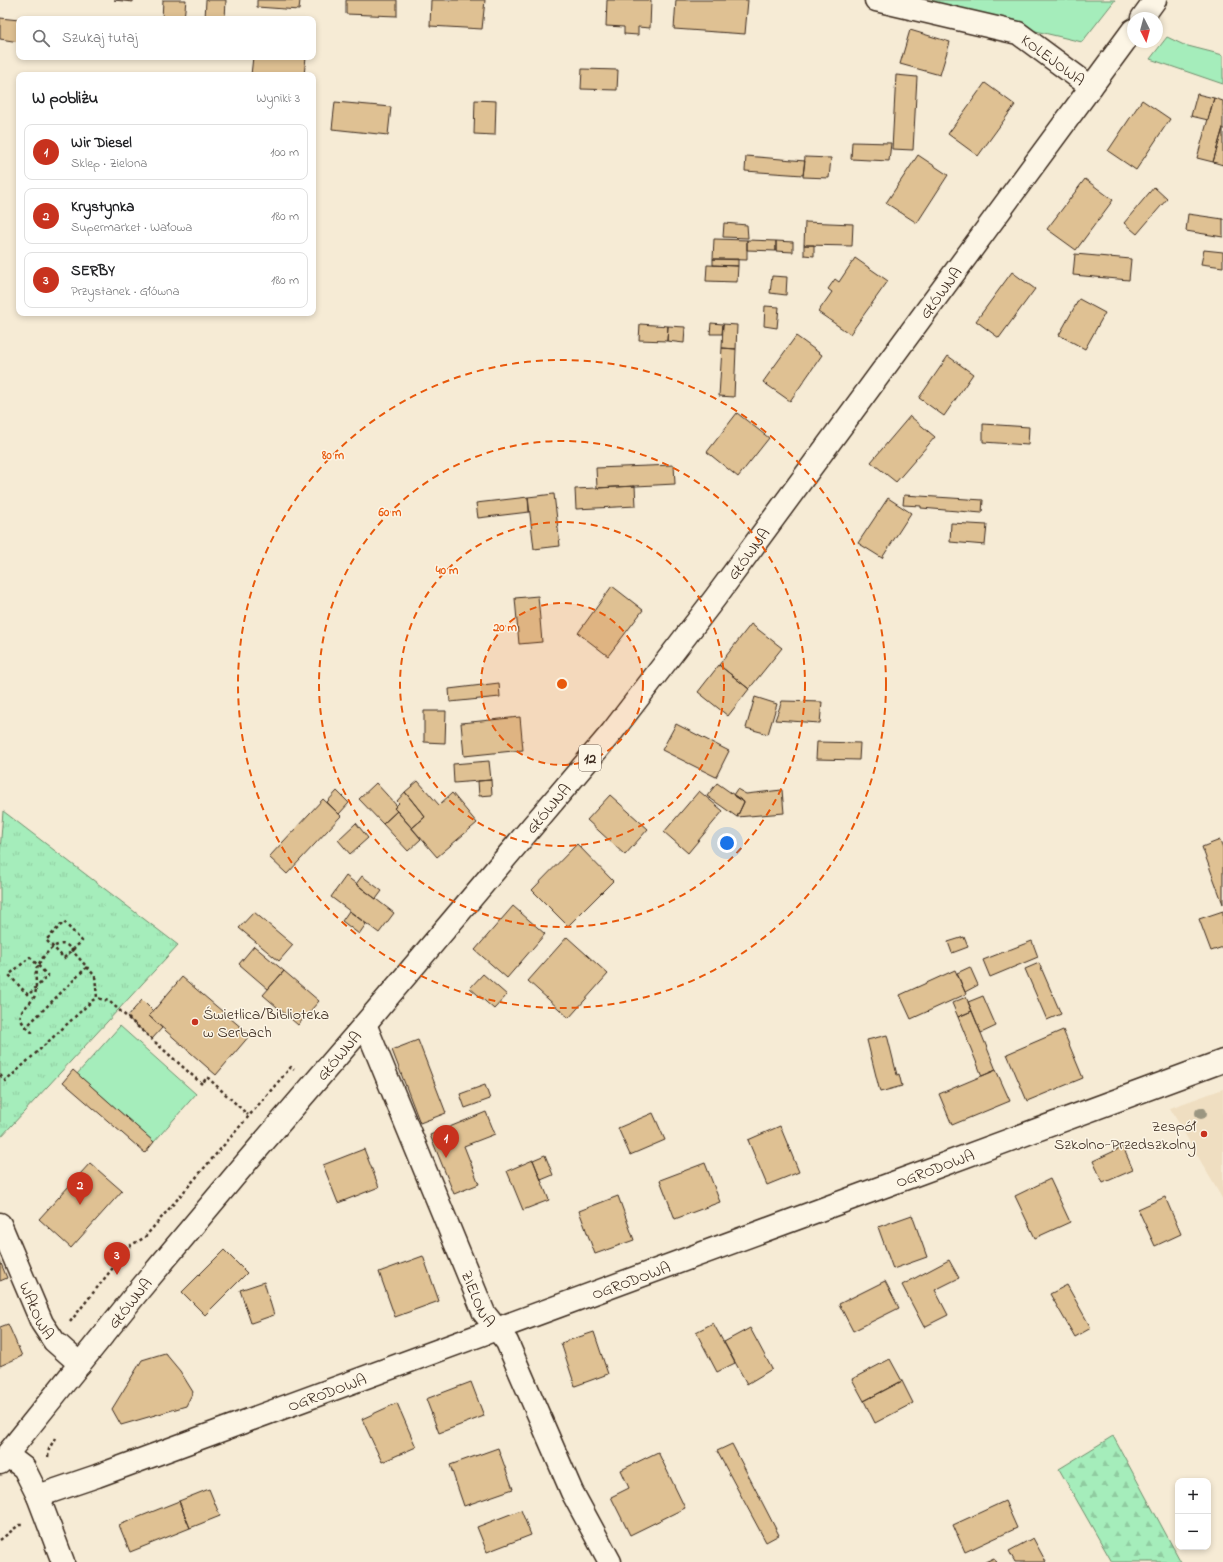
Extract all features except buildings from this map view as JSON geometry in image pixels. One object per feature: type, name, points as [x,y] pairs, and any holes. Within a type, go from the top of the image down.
[{"type":"street","name":"KOLEJOWA","points":[[876,0],[1018,33],[1091,87]]},
{"type":"street","points":[[1146,12],[1155,0]]},
{"type":"street","name":"GŁÓWNA","points":[[3,1459],[249,1158],[365,1024],[612,732],[715,598],[1127,38]]},
{"type":"street","name":"ZIELONA","points":[[365,1024],[484,1313],[507,1342],[572,1492],[610,1562]]},
{"type":"street","name":"OGRODOWA","points":[[38,1496],[97,1476],[496,1328],[762,1232],[1223,1061]]},
{"type":"street","name":"WAŁOWA","points":[[0,1224],[42,1323],[54,1341],[80,1364]]},
{"type":"street","points":[[3,1459],[24,1468],[38,1496],[63,1562]]},
{"type":"path","points":[[64,922],[82,940],[64,958],[46,940],[64,922]]},
{"type":"path","points":[[35,1035],[23,1023],[21,1014],[23,1009],[35,996],[36,969],[41,960],[59,944],[64,944],[95,976],[97,998]]},
{"type":"path","points":[[30,957],[38,966],[48,976],[28,995],[9,975],[30,957]]},
{"type":"path","points":[[26,1026],[87,967]]},
{"type":"path","points":[[0,1075],[6,1081],[93,1000],[97,998],[109,1001],[202,1084],[206,1077],[249,1116]]},
{"type":"shaded area","name":"Zespół Szkolno-Przedszkolny","points":[[1223,1089],[1223,1200],[1170,1108]]},
{"type":"green space","points":[[905,0],[1115,0],[1082,42]]},
{"type":"green space","points":[[1167,37],[1184,45],[1223,55],[1223,84],[1150,59],[1158,48],[1163,48],[1163,42]]},
{"type":"green space","points":[[3,811],[178,945],[0,1138],[0,852]]},
{"type":"green space","points":[[120,1026],[196,1094],[154,1142],[77,1074]]},
{"type":"green space","points":[[1113,1436],[1181,1562],[1112,1562],[1059,1469]]},
{"type":"place","name":"Świetlica/Biblioteka w Serbach","points":[[195,1022]]},
{"type":"place","name":"Zespół Szkolno-Przedszkolny","points":[[1204,1134]]},
{"type":"place","name":"Wir Diesel","points":[[446,1158]]},
{"type":"place","name":"Krystynka","points":[[80,1205]]},
{"type":"place","name":"SERBY","points":[[117,1275]]}]
